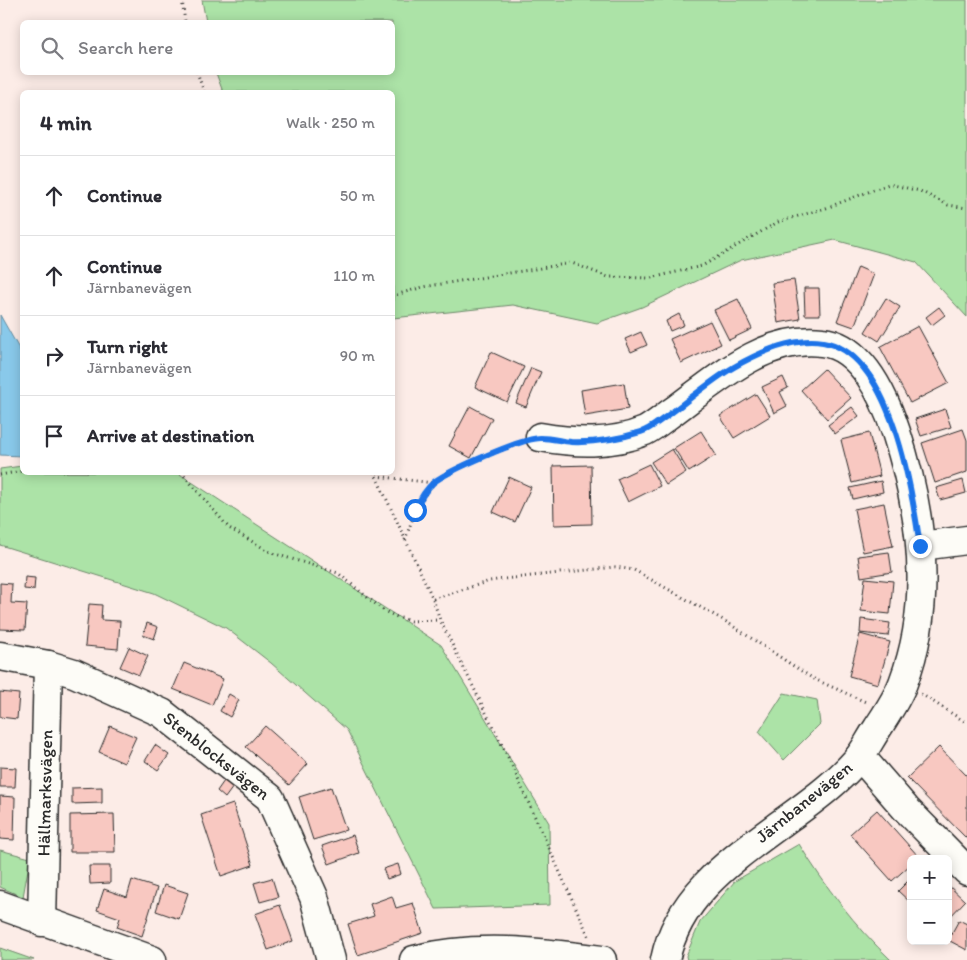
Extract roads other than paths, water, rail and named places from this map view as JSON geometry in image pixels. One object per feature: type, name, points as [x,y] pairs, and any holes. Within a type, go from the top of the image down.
[{"type":"street","name":"Järnbanevägen","points":[[540,438],[569,442],[596,442],[617,439],[646,430],[733,368],[766,351],[794,343],[828,343],[846,352],[867,372],[882,397],[905,459],[920,546],[922,590],[919,624],[902,685],[888,712],[860,756],[835,781],[738,856],[695,895],[672,933],[665,960]]},
{"type":"street","points":[[920,546],[967,540]]},
{"type":"street","name":"Stenblocksvägen","points":[[0,656],[48,664],[74,673],[162,713],[270,798],[314,897],[331,960]]},
{"type":"street","name":"Hällmarksvägen","points":[[42,922],[48,664]]},
{"type":"street","points":[[860,756],[906,810],[967,871]]},
{"type":"street","points":[[0,905],[42,922],[152,960]]},
{"type":"street","points":[[414,960],[471,951],[546,953],[600,960]]},
{"type":"water","points":[[0,315],[20,350],[20,456],[0,455]]}]
